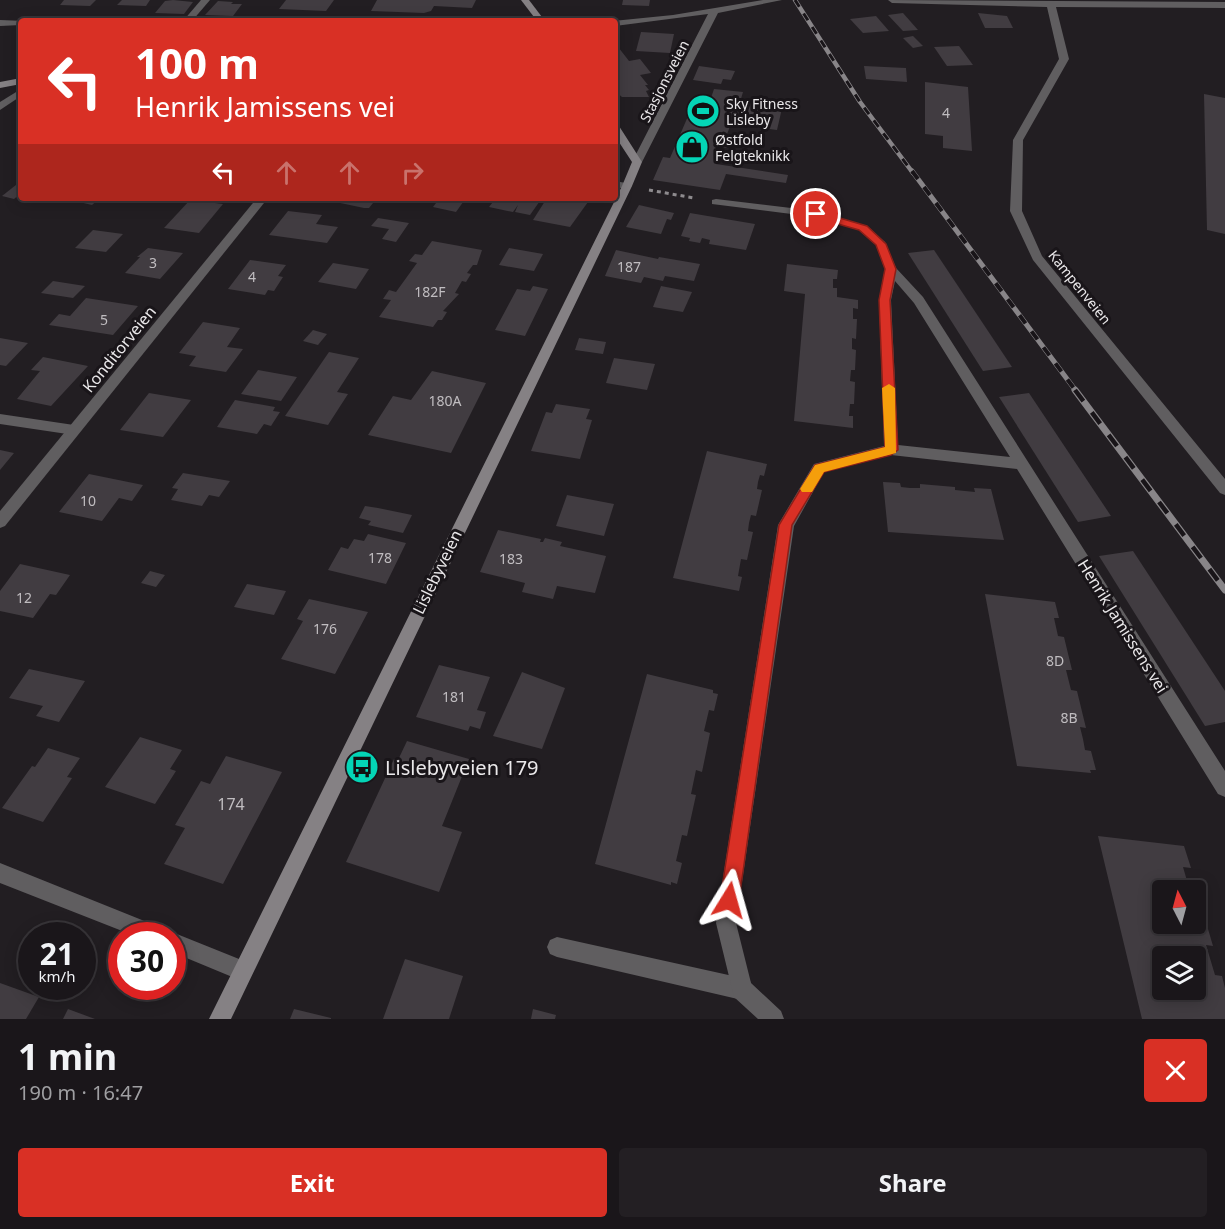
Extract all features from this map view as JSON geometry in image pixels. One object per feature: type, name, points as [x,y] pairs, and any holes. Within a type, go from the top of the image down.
[{"type":"street","points":[[190,18],[206,0]]},
{"type":"street","points":[[525,0],[539,18]]},
{"type":"street","points":[[618,23],[714,12],[778,0]]},
{"type":"street","points":[[892,0],[1225,5]]},
{"type":"street","name":"Kampenveien","points":[[1051,4],[1064,59],[1018,140],[1016,211],[1036,258],[1225,489]]},
{"type":"street","name":"Stasjonsveien","points":[[637,162],[714,12]]},
{"type":"street","points":[[0,23],[18,21]]},
{"type":"street","points":[[0,85],[18,82]]},
{"type":"street","points":[[0,107],[18,94]]},
{"type":"street","points":[[618,133],[637,162]]},
{"type":"street","name":"Lislebyveien","points":[[621,185],[637,162]]},
{"type":"street","name":"Konditorveien","points":[[0,522],[261,201]]},
{"type":"street","name":"Lislebyveien","points":[[220,1019],[613,201]]},
{"type":"street","name":"Henrik Jamissens vei","points":[[716,202],[816,214],[863,228],[881,244],[891,269],[919,300],[1225,788]]},
{"type":"street","points":[[891,269],[885,300],[891,450]]},
{"type":"street","points":[[0,418],[74,430]]},
{"type":"street","points":[[773,1019],[742,988],[726,923],[786,525],[819,468],[891,450],[1021,464]]},
{"type":"street","points":[[0,873],[124,922]]},
{"type":"street","points":[[186,947],[242,970]]},
{"type":"street","points":[[557,947],[742,988]]},
{"type":"path","points":[[621,185],[716,202]]},
{"type":"building","points":[[64,0],[96,0],[90,6],[60,5]]},
{"type":"building","points":[[122,0],[150,0],[146,6],[117,5]]},
{"type":"building","points":[[286,0],[334,0],[326,11],[279,9]]},
{"type":"building","points":[[377,0],[476,0],[472,8],[434,6],[431,11],[424,13],[371,11]]},
{"type":"building","points":[[623,0],[650,0],[649,6],[622,5]]},
{"type":"building","points":[[165,1],[193,2],[184,14],[155,13]]},
{"type":"building","points":[[218,1],[242,4],[233,16],[205,15]]},
{"type":"building","points":[[903,13],[918,30],[903,31],[888,15]]},
{"type":"building","points":[[978,13],[1007,16],[1013,28],[985,28]]},
{"type":"building","points":[[876,16],[889,31],[863,33],[850,19]]},
{"type":"building","points":[[641,32],[674,34],[670,53],[636,51]]},
{"type":"building","points":[[913,36],[923,46],[913,48],[903,38]]},
{"type":"building","points":[[959,46],[973,65],[947,66],[934,47]]},
{"type":"building","points":[[618,47],[629,61],[640,59],[651,73],[640,75],[648,85],[645,85],[649,90],[646,91],[649,97],[622,97],[618,94]]},
{"type":"building","points":[[699,66],[735,71],[731,80],[723,79],[721,84],[693,80]]},
{"type":"building","points":[[864,66],[906,68],[907,82],[866,79]]},
{"type":"building","points":[[925,82],[968,87],[972,151],[943,148],[943,136],[925,134]]},
{"type":"building","points":[[714,89],[743,92],[740,102],[783,104],[777,130],[731,124],[725,139],[730,140],[727,148],[722,147],[716,164],[788,175],[786,183],[726,174],[720,190],[653,180],[663,157],[670,158],[695,100],[710,101]]},
{"type":"building","points":[[1204,94],[1225,98],[1225,234],[1207,230]]},
{"type":"building","points":[[18,183],[18,196],[14,199],[2,196]]},
{"type":"building","points":[[75,201],[97,201],[92,205]]},
{"type":"building","points":[[189,201],[223,204],[199,233],[164,228]]},
{"type":"building","points":[[331,201],[373,203],[369,208]]},
{"type":"building","points":[[438,201],[464,201],[456,212],[433,207]]},
{"type":"building","points":[[494,201],[540,201],[530,215],[515,212],[518,205],[513,212],[489,207]]},
{"type":"building","points":[[545,201],[588,202],[570,227],[533,220]]},
{"type":"building","points":[[639,205],[674,213],[671,220],[667,219],[661,234],[626,227]]},
{"type":"building","points":[[288,211],[322,215],[316,224],[338,227],[327,243],[269,235]]},
{"type":"building","points":[[690,213],[755,224],[746,250],[709,244],[710,240],[702,238],[700,243],[689,241],[690,238],[681,236]]},
{"type":"building","points":[[378,218],[409,223],[396,242],[382,239],[389,229],[371,226]]},
{"type":"building","points":[[93,230],[123,234],[106,252],[75,248]]},
{"type":"building","points":[[432,241],[482,250],[477,265],[473,265],[467,273],[471,274],[466,282],[462,281],[455,293],[459,294],[443,311],[447,312],[442,320],[438,320],[433,327],[379,317],[391,300],[383,299],[389,290],[396,292],[417,263],[409,261],[415,254],[422,255]]},
{"type":"building","points":[[148,248],[183,253],[160,279],[125,273],[140,257],[137,257]]},
{"type":"building","points":[[509,248],[543,254],[534,271],[499,265]]},
{"type":"building","points":[[616,250],[658,259],[659,257],[700,264],[694,281],[665,276],[663,281],[644,277],[641,283],[605,276]]},
{"type":"building","points":[[934,250],[1012,367],[983,371],[908,253]]},
{"type":"building","points":[[250,260],[286,265],[278,276],[283,277],[274,291],[268,290],[265,295],[228,289]]},
{"type":"building","points":[[333,263],[369,269],[356,289],[318,282]]},
{"type":"building","points":[[787,264],[838,270],[837,279],[833,279],[833,288],[837,288],[837,297],[858,300],[858,309],[853,308],[853,319],[857,319],[856,339],[852,338],[852,349],[856,350],[855,370],[851,370],[850,381],[855,382],[854,404],[850,404],[849,416],[853,416],[853,428],[794,421],[805,294],[784,291]]},
{"type":"building","points":[[53,281],[85,286],[73,298],[41,293]]},
{"type":"building","points":[[533,286],[548,289],[525,336],[495,330],[517,289],[530,291]]},
{"type":"building","points":[[661,286],[692,292],[683,312],[653,307]]},
{"type":"building","points":[[86,298],[138,306],[113,335],[49,325],[59,314],[70,316]]},
{"type":"building","points":[[203,322],[240,328],[227,347],[243,349],[226,372],[189,366],[196,356],[179,353]]},
{"type":"building","points":[[313,330],[327,334],[318,345],[303,341]]},
{"type":"building","points":[[0,338],[28,343],[6,366],[0,365]]},
{"type":"building","points":[[579,338],[606,342],[603,354],[575,350]]},
{"type":"building","points":[[329,352],[359,358],[337,392],[348,394],[328,425],[285,416]]},
{"type":"building","points":[[43,357],[88,366],[51,406],[17,399],[40,371],[31,370]]},
{"type":"building","points":[[614,358],[655,364],[647,390],[606,383]]},
{"type":"building","points":[[258,370],[297,377],[281,401],[241,394]]},
{"type":"building","points":[[432,371],[486,383],[451,453],[368,435],[393,396],[411,400]]},
{"type":"building","points":[[149,393],[191,400],[163,437],[120,430]]},
{"type":"building","points":[[1029,393],[1111,516],[1078,522],[999,397]]},
{"type":"building","points":[[235,400],[275,407],[273,411],[280,412],[271,426],[264,424],[257,434],[217,427]]},
{"type":"building","points":[[556,404],[590,409],[586,419],[592,420],[580,459],[531,451],[546,412],[552,413]]},
{"type":"building","points":[[0,450],[14,453],[0,470]]},
{"type":"building","points":[[707,451],[767,464],[764,476],[760,475],[758,482],[757,489],[762,490],[756,516],[751,515],[749,523],[748,531],[753,532],[747,560],[741,559],[738,576],[742,577],[739,591],[673,578]]},
{"type":"building","points":[[183,473],[230,481],[219,497],[209,495],[202,506],[171,500],[178,489],[172,488]]},
{"type":"building","points":[[89,474],[143,485],[132,501],[119,498],[102,521],[59,512]]},
{"type":"building","points":[[883,482],[900,483],[901,487],[910,488],[920,488],[920,484],[955,487],[955,490],[975,492],[974,488],[991,489],[1004,540],[888,532]]},
{"type":"building","points":[[567,495],[614,504],[604,536],[556,526]]},
{"type":"building","points":[[365,506],[412,515],[403,533],[368,525],[371,521],[359,518]]},
{"type":"building","points":[[498,530],[541,539],[540,542],[543,542],[545,538],[562,542],[560,546],[606,556],[595,593],[557,586],[553,599],[522,592],[525,583],[480,572]]},
{"type":"building","points":[[368,534],[406,543],[386,584],[328,570],[341,547],[348,549],[354,539],[364,541]]},
{"type":"building","points":[[1133,551],[1225,691],[1225,722],[1205,726],[1099,556]]},
{"type":"building","points":[[20,564],[70,575],[56,595],[50,594],[33,618],[0,611],[0,591]]},
{"type":"building","points":[[150,571],[165,575],[156,587],[141,583]]},
{"type":"building","points":[[247,584],[286,591],[274,615],[234,607]]},
{"type":"building","points":[[985,594],[1055,602],[1059,618],[1054,618],[1058,636],[1064,637],[1072,670],[1066,670],[1071,690],[1077,691],[1086,728],[1080,727],[1085,750],[1091,751],[1096,770],[1090,770],[1091,773],[1017,766]]},
{"type":"building","points":[[309,599],[368,612],[335,674],[281,659],[303,621],[297,619]]},
{"type":"building","points":[[439,665],[490,677],[477,710],[486,712],[480,729],[470,726],[468,731],[416,717]]},
{"type":"building","points":[[29,669],[85,681],[59,722],[36,716],[43,706],[9,698]]},
{"type":"building","points":[[522,672],[565,688],[542,749],[493,736]]},
{"type":"building","points":[[647,674],[713,690],[713,693],[718,694],[714,711],[709,710],[704,731],[710,733],[702,772],[696,770],[691,794],[696,795],[687,836],[682,835],[676,861],[682,863],[677,884],[671,882],[671,885],[595,864]]},
{"type":"building","points":[[140,737],[182,750],[170,769],[176,771],[155,804],[105,787]]},
{"type":"building","points":[[407,741],[469,759],[442,826],[462,832],[439,892],[346,862],[394,759],[398,760]]},
{"type":"building","points":[[48,748],[80,758],[67,777],[72,778],[43,822],[2,808],[32,766],[35,767]]},
{"type":"building","points":[[226,756],[282,772],[223,884],[164,864],[185,828],[175,825],[201,781],[210,784]]},
{"type":"building","points":[[1098,836],[1184,846],[1191,868],[1183,867],[1187,880],[1152,880],[1152,934],[1206,934],[1206,922],[1213,946],[1206,945],[1215,975],[1222,976],[1225,988],[1225,1019],[1142,1019]]},
{"type":"building","points":[[405,959],[463,976],[449,1019],[383,1019]]},
{"type":"building","points":[[0,983],[18,989],[18,1000],[37,1000],[26,1019],[0,1019]]},
{"type":"building","points":[[68,1009],[95,1019],[63,1019]]},
{"type":"building","points":[[294,1009],[331,1018],[331,1019],[290,1019]]},
{"type":"building","points":[[533,1009],[556,1015],[555,1019],[531,1019]]},
{"type":"railway","points":[[795,0],[860,102],[913,173]]},
{"type":"railway","points":[[912,171],[1076,391]]},
{"type":"railway","points":[[1075,390],[1225,590]]},
{"type":"slow traffic","points":[[807,489],[819,468],[891,450],[889,388]]},
{"type":"place","name":"Sky Fitness Lisleby","points":[[703,111]]},
{"type":"place","name":"Østfold Felgteknikk","points":[[692,147]]},
{"type":"place","name":"Lislebyveien 179","points":[[362,767]]},
{"type":"route","points":[[729,900],[786,525],[819,468],[891,450],[885,300],[891,269],[881,244],[863,228],[816,214]]}]
